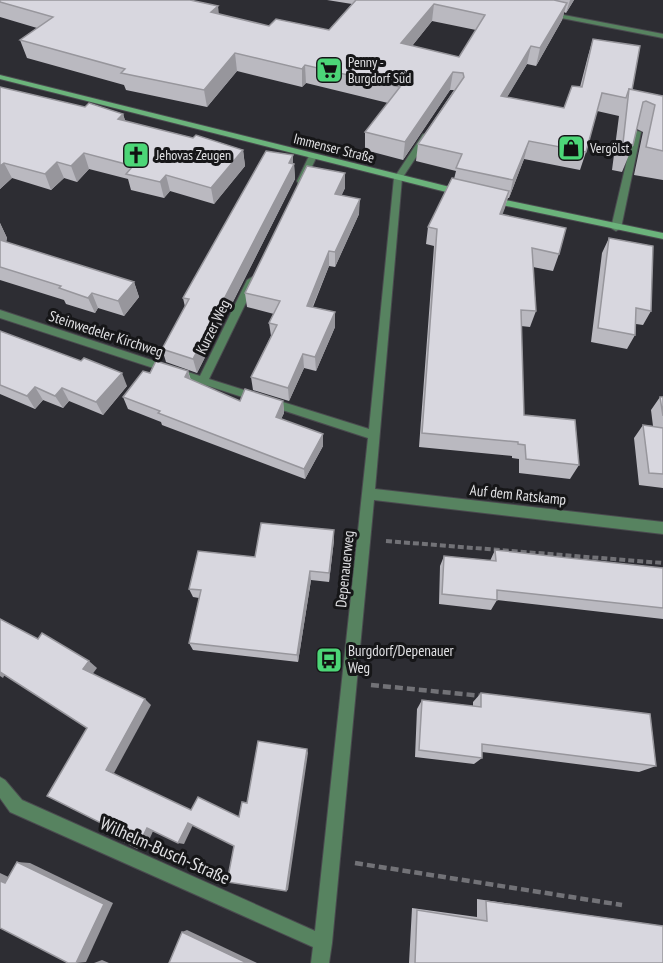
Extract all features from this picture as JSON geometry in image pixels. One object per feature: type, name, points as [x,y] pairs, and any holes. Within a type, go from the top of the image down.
[{"type":"main road","name":"Immenser Straße","points":[[0,78],[474,196]]},
{"type":"main road","points":[[485,198],[616,228],[663,236]]},
{"type":"street","points":[[537,11],[663,36]]},
{"type":"street","points":[[398,178],[430,130]]},
{"type":"street","points":[[616,228],[638,132]]},
{"type":"street","points":[[297,188],[313,156]]},
{"type":"street","name":"Depenauerweg","points":[[320,963],[375,435],[398,178]]},
{"type":"street","name":"Kurzer Weg","points":[[202,381],[255,274]]},
{"type":"street","name":"Steinwedeler Kirchweg","points":[[0,314],[375,435]]},
{"type":"street","name":"Auf dem Ratskamp","points":[[369,494],[663,528]]},
{"type":"street","name":"Wilhelm-Busch-Straße","points":[[0,785],[16,806],[322,943]]},
{"type":"path","points":[[364,539],[663,563]]},
{"type":"path","points":[[349,683],[492,697]]},
{"type":"path","points":[[331,859],[622,904]]},
{"type":"building","points":[[0,0],[190,0],[218,6],[211,12],[269,26],[276,19],[329,30],[356,0],[554,0],[567,3],[540,48],[531,46],[501,96],[564,108],[572,86],[582,87],[593,39],[640,46],[632,90],[629,89],[626,98],[602,93],[586,152],[529,141],[513,180],[456,168],[462,154],[418,144],[464,77],[463,73],[453,72],[405,142],[365,132],[400,87],[305,65],[302,69],[235,53],[204,90],[121,73],[125,69],[20,40],[53,17],[0,2]],"holes":[[[434,4],[485,15],[459,57],[401,43]]]},
{"type":"building","points":[[0,87],[85,107],[89,103],[123,114],[118,119],[193,138],[196,135],[243,150],[211,188],[166,175],[160,182],[126,174],[133,166],[84,153],[71,166],[57,162],[45,174],[4,163],[0,166]]},
{"type":"building","points":[[629,89],[663,96],[663,151],[646,147],[655,105],[646,101],[643,102],[633,145],[623,143]]},
{"type":"building","points":[[266,151],[293,155],[289,163],[294,164],[193,359],[162,349],[189,299],[183,298]]},
{"type":"building","points":[[307,166],[345,173],[335,194],[360,199],[335,252],[329,251],[307,306],[335,312],[315,357],[303,354],[288,388],[251,377],[277,325],[269,323],[280,301],[245,293]]},
{"type":"building","points":[[452,178],[509,191],[500,214],[566,228],[559,254],[532,248],[536,311],[521,310],[524,415],[575,420],[579,465],[526,459],[525,445],[518,444],[518,442],[422,433],[437,229],[428,227]]},
{"type":"building","points":[[609,238],[653,246],[651,311],[636,308],[635,335],[598,328]]},
{"type":"building","points":[[0,240],[134,282],[118,301],[92,293],[88,298],[59,288],[61,286],[0,267]]},
{"type":"building","points":[[0,331],[81,361],[84,358],[122,373],[96,402],[62,388],[55,396],[35,387],[27,396],[0,385]]},
{"type":"building","points":[[156,361],[188,371],[185,377],[240,401],[245,389],[283,401],[276,417],[323,434],[304,469],[158,413],[160,411],[123,397],[143,371],[150,373]]},
{"type":"building","points":[[660,397],[663,397],[663,416]]},
{"type":"building","points":[[643,425],[663,428],[663,474],[649,473]]},
{"type":"building","points":[[261,523],[334,530],[329,573],[310,571],[297,655],[189,643],[201,590],[189,589],[198,551],[255,557]]},
{"type":"building","points":[[495,550],[663,568],[663,608],[497,590],[497,600],[442,594],[444,556],[496,561]]},
{"type":"building","points":[[0,619],[38,639],[42,633],[89,661],[83,669],[145,699],[106,770],[191,810],[198,797],[239,817],[242,802],[247,803],[258,741],[307,749],[286,891],[227,882],[234,846],[188,823],[178,843],[147,828],[137,848],[114,836],[117,831],[47,796],[87,728],[0,672]]},
{"type":"building","points":[[481,693],[650,714],[656,766],[482,744],[482,758],[419,750],[422,700],[481,707]]},
{"type":"building","points":[[17,862],[104,904],[76,963],[68,963],[0,928],[0,881],[5,883]]},
{"type":"building","points":[[486,901],[663,926],[663,963],[415,963],[417,910],[487,921]]},
{"type":"building","points":[[182,932],[247,963],[169,963]]},
{"type":"place","name":"Penny - Burgdorf Süd","points":[[329,70]]},
{"type":"place","name":"Vergölst","points":[[571,148]]},
{"type":"place","name":"Jehovas Zeugen","points":[[136,155]]},
{"type":"place","name":"Burgdorf/Depenauer Weg","points":[[329,660]]}]
